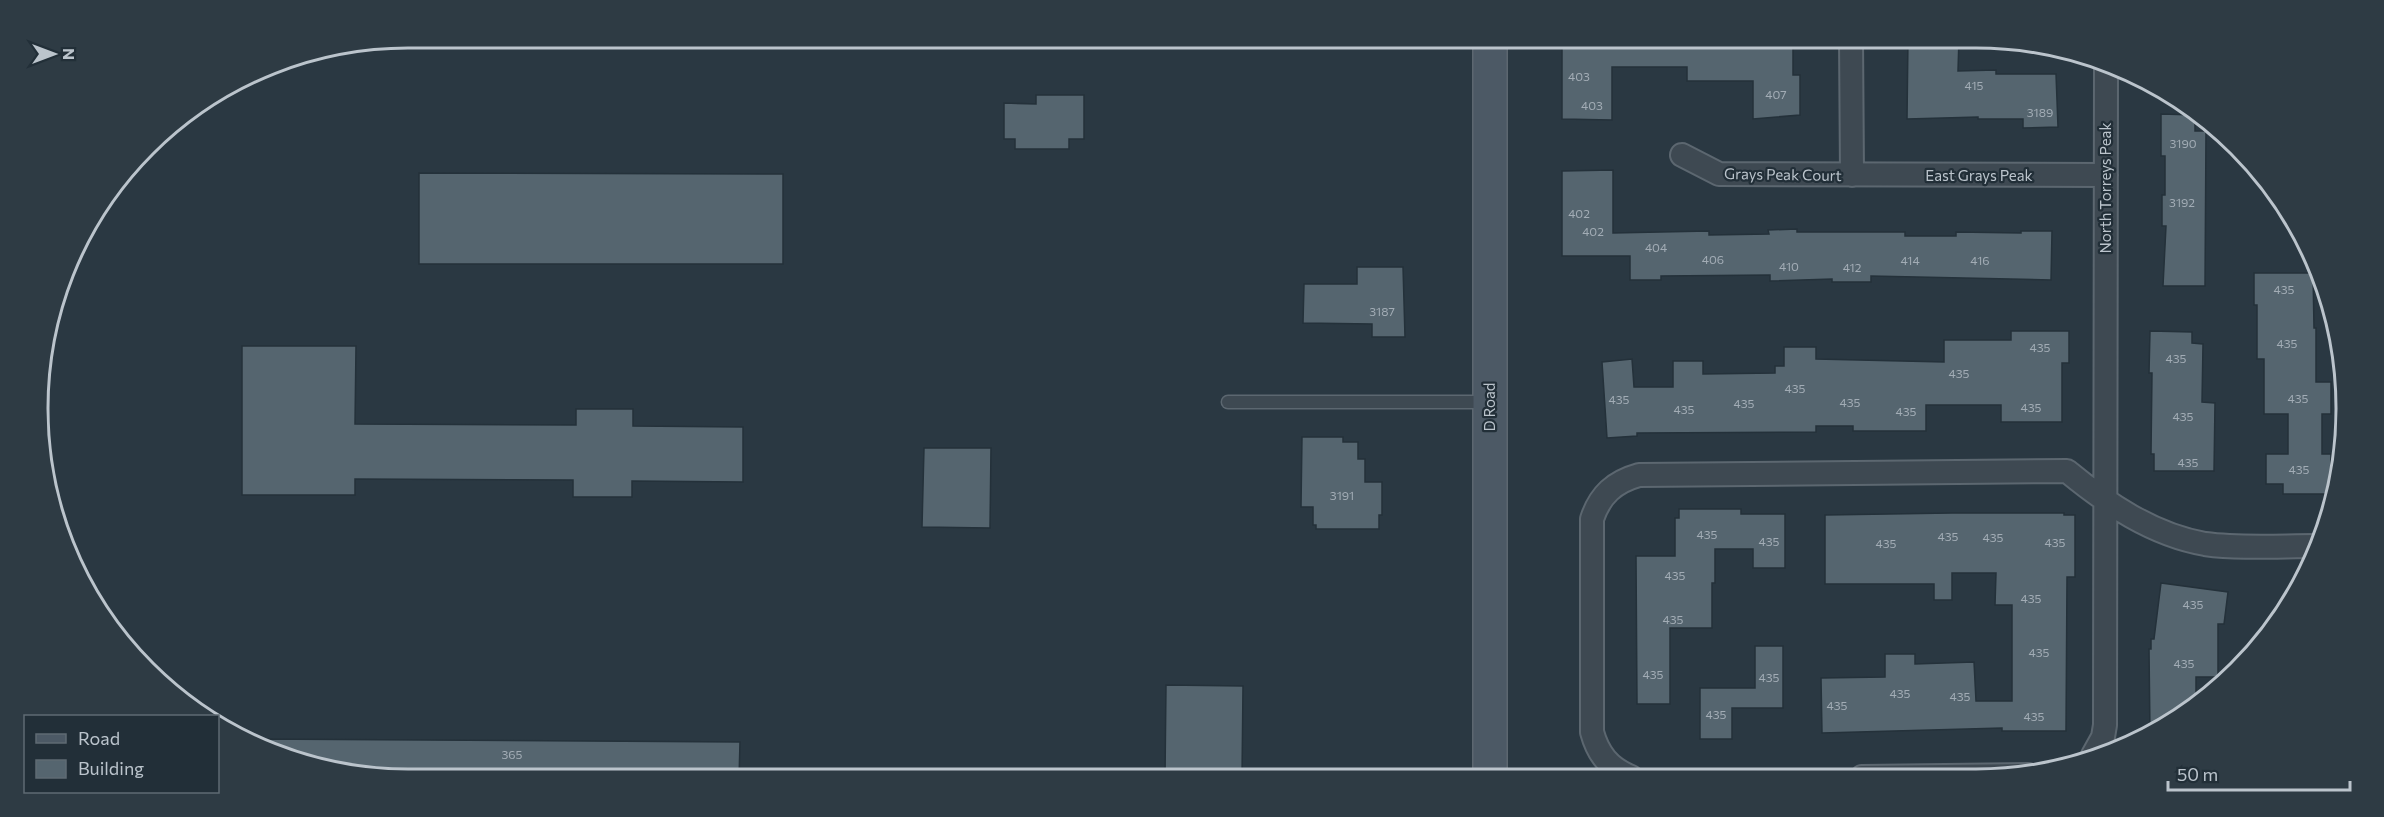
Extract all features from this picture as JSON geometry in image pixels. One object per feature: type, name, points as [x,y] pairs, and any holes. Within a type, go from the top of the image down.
[{"type":"street","name":"D Road","points":[[1490,48],[1490,769]]},
{"type":"street","points":[[1851,48],[1852,175]]},
{"type":"street","name":"North Torreys Peak","points":[[2097,748],[2103,737],[2105,724],[2106,72]]},
{"type":"street","name":"Grays Peak Court","points":[[1682,155],[1719,174],[1852,175]]},
{"type":"street","name":"East Grays Peak","points":[[1852,175],[2106,175]]},
{"type":"street","points":[[1616,769],[1601,755],[1592,732],[1592,519],[1600,501],[1614,485],[1626,479],[1639,475],[2067,471],[2105,502],[2163,532],[2192,541],[2222,545],[2309,546]]},
{"type":"lane","points":[[1228,402],[1489,402]]},
{"type":"building","points":[[1562,48],[1793,48],[1793,75],[1800,75],[1800,115],[1753,119],[1753,81],[1687,81],[1687,67],[1612,67],[1612,120],[1562,119]]},
{"type":"building","points":[[1908,48],[1959,48],[1958,71],[1996,70],[1996,74],[2056,74],[2058,127],[2023,128],[2023,119],[1978,119],[1978,117],[1907,119]]},
{"type":"building","points":[[1036,95],[1084,95],[1084,139],[1069,139],[1069,149],[1015,149],[1015,139],[1004,139],[1004,103],[1036,104]]},
{"type":"building","points":[[2161,114],[2184,115],[2195,122],[2195,131],[2206,131],[2205,286],[2163,286],[2166,226],[2162,226],[2162,195],[2165,195],[2165,156],[2161,156]]},
{"type":"building","points":[[1613,170],[1613,233],[1709,231],[1709,235],[1769,234],[1768,230],[1797,229],[1797,232],[1905,232],[1905,236],[1956,236],[1956,232],[2052,231],[2051,280],[1871,276],[1871,282],[1832,282],[1832,279],[1770,281],[1770,275],[1661,276],[1661,280],[1630,280],[1630,256],[1562,256],[1562,171]]},
{"type":"building","points":[[419,173],[783,174],[783,264],[419,264]]},
{"type":"building","points":[[1357,267],[1403,267],[1405,337],[1372,337],[1372,324],[1303,323],[1304,284],[1357,284]]},
{"type":"building","points":[[2254,273],[2310,273],[2313,282],[2314,328],[2316,328],[2316,382],[2331,382],[2331,414],[2322,414],[2322,454],[2331,454],[2326,494],[2283,494],[2283,484],[2266,484],[2266,454],[2288,454],[2288,414],[2264,414],[2264,359],[2257,359],[2257,305],[2254,305]]},
{"type":"building","points":[[2011,331],[2069,331],[2069,363],[2062,363],[2062,422],[2001,422],[2001,405],[1926,405],[1926,431],[1853,431],[1853,426],[1816,426],[1816,432],[1637,433],[1637,436],[1607,438],[1602,362],[1632,359],[1634,387],[1673,387],[1673,361],[1703,361],[1703,374],[1775,373],[1775,366],[1784,366],[1784,347],[1816,347],[1816,359],[1944,362],[1944,340],[2011,340]]},
{"type":"building","points":[[2150,331],[2192,332],[2192,343],[2203,344],[2202,402],[2215,403],[2214,471],[2154,471],[2154,454],[2151,454]]},
{"type":"building","points":[[242,346],[356,346],[355,424],[576,425],[576,409],[633,409],[633,426],[743,427],[743,482],[632,481],[632,497],[573,497],[573,480],[355,479],[355,495],[242,495]]},
{"type":"building","points":[[1302,437],[1343,437],[1343,442],[1358,442],[1358,459],[1365,459],[1365,482],[1382,482],[1382,515],[1379,515],[1379,529],[1316,529],[1316,525],[1313,525],[1313,507],[1301,507]]},
{"type":"building","points":[[924,448],[991,448],[990,528],[922,527]]},
{"type":"building","points":[[1679,509],[1741,509],[1741,514],[1785,514],[1785,568],[1753,568],[1753,549],[1715,549],[1712,628],[1670,628],[1670,704],[1637,704],[1636,556],[1675,556],[1675,518],[1679,518]]},
{"type":"building","points":[[2064,513],[2064,515],[2075,515],[2075,577],[2067,577],[2066,731],[2002,731],[2002,728],[1822,733],[1821,678],[1885,677],[1885,654],[1915,654],[1915,664],[1974,662],[1976,701],[2012,701],[2012,605],[1995,605],[1996,573],[1952,573],[1952,600],[1934,600],[1934,584],[1825,584],[1825,515]]},
{"type":"building","points":[[2161,583],[2228,592],[2224,624],[2218,624],[2218,675],[2216,677],[2196,677],[2196,694],[2150,724],[2149,649],[2151,649],[2151,639],[2154,639]]},
{"type":"building","points":[[1755,646],[1783,646],[1783,708],[1732,708],[1732,739],[1700,739],[1700,688],[1755,688]]},
{"type":"building","points":[[1166,685],[1243,686],[1242,769],[1165,769]]},
{"type":"building","points":[[265,739],[740,742],[739,769],[408,769],[338,762],[315,757]]}]
